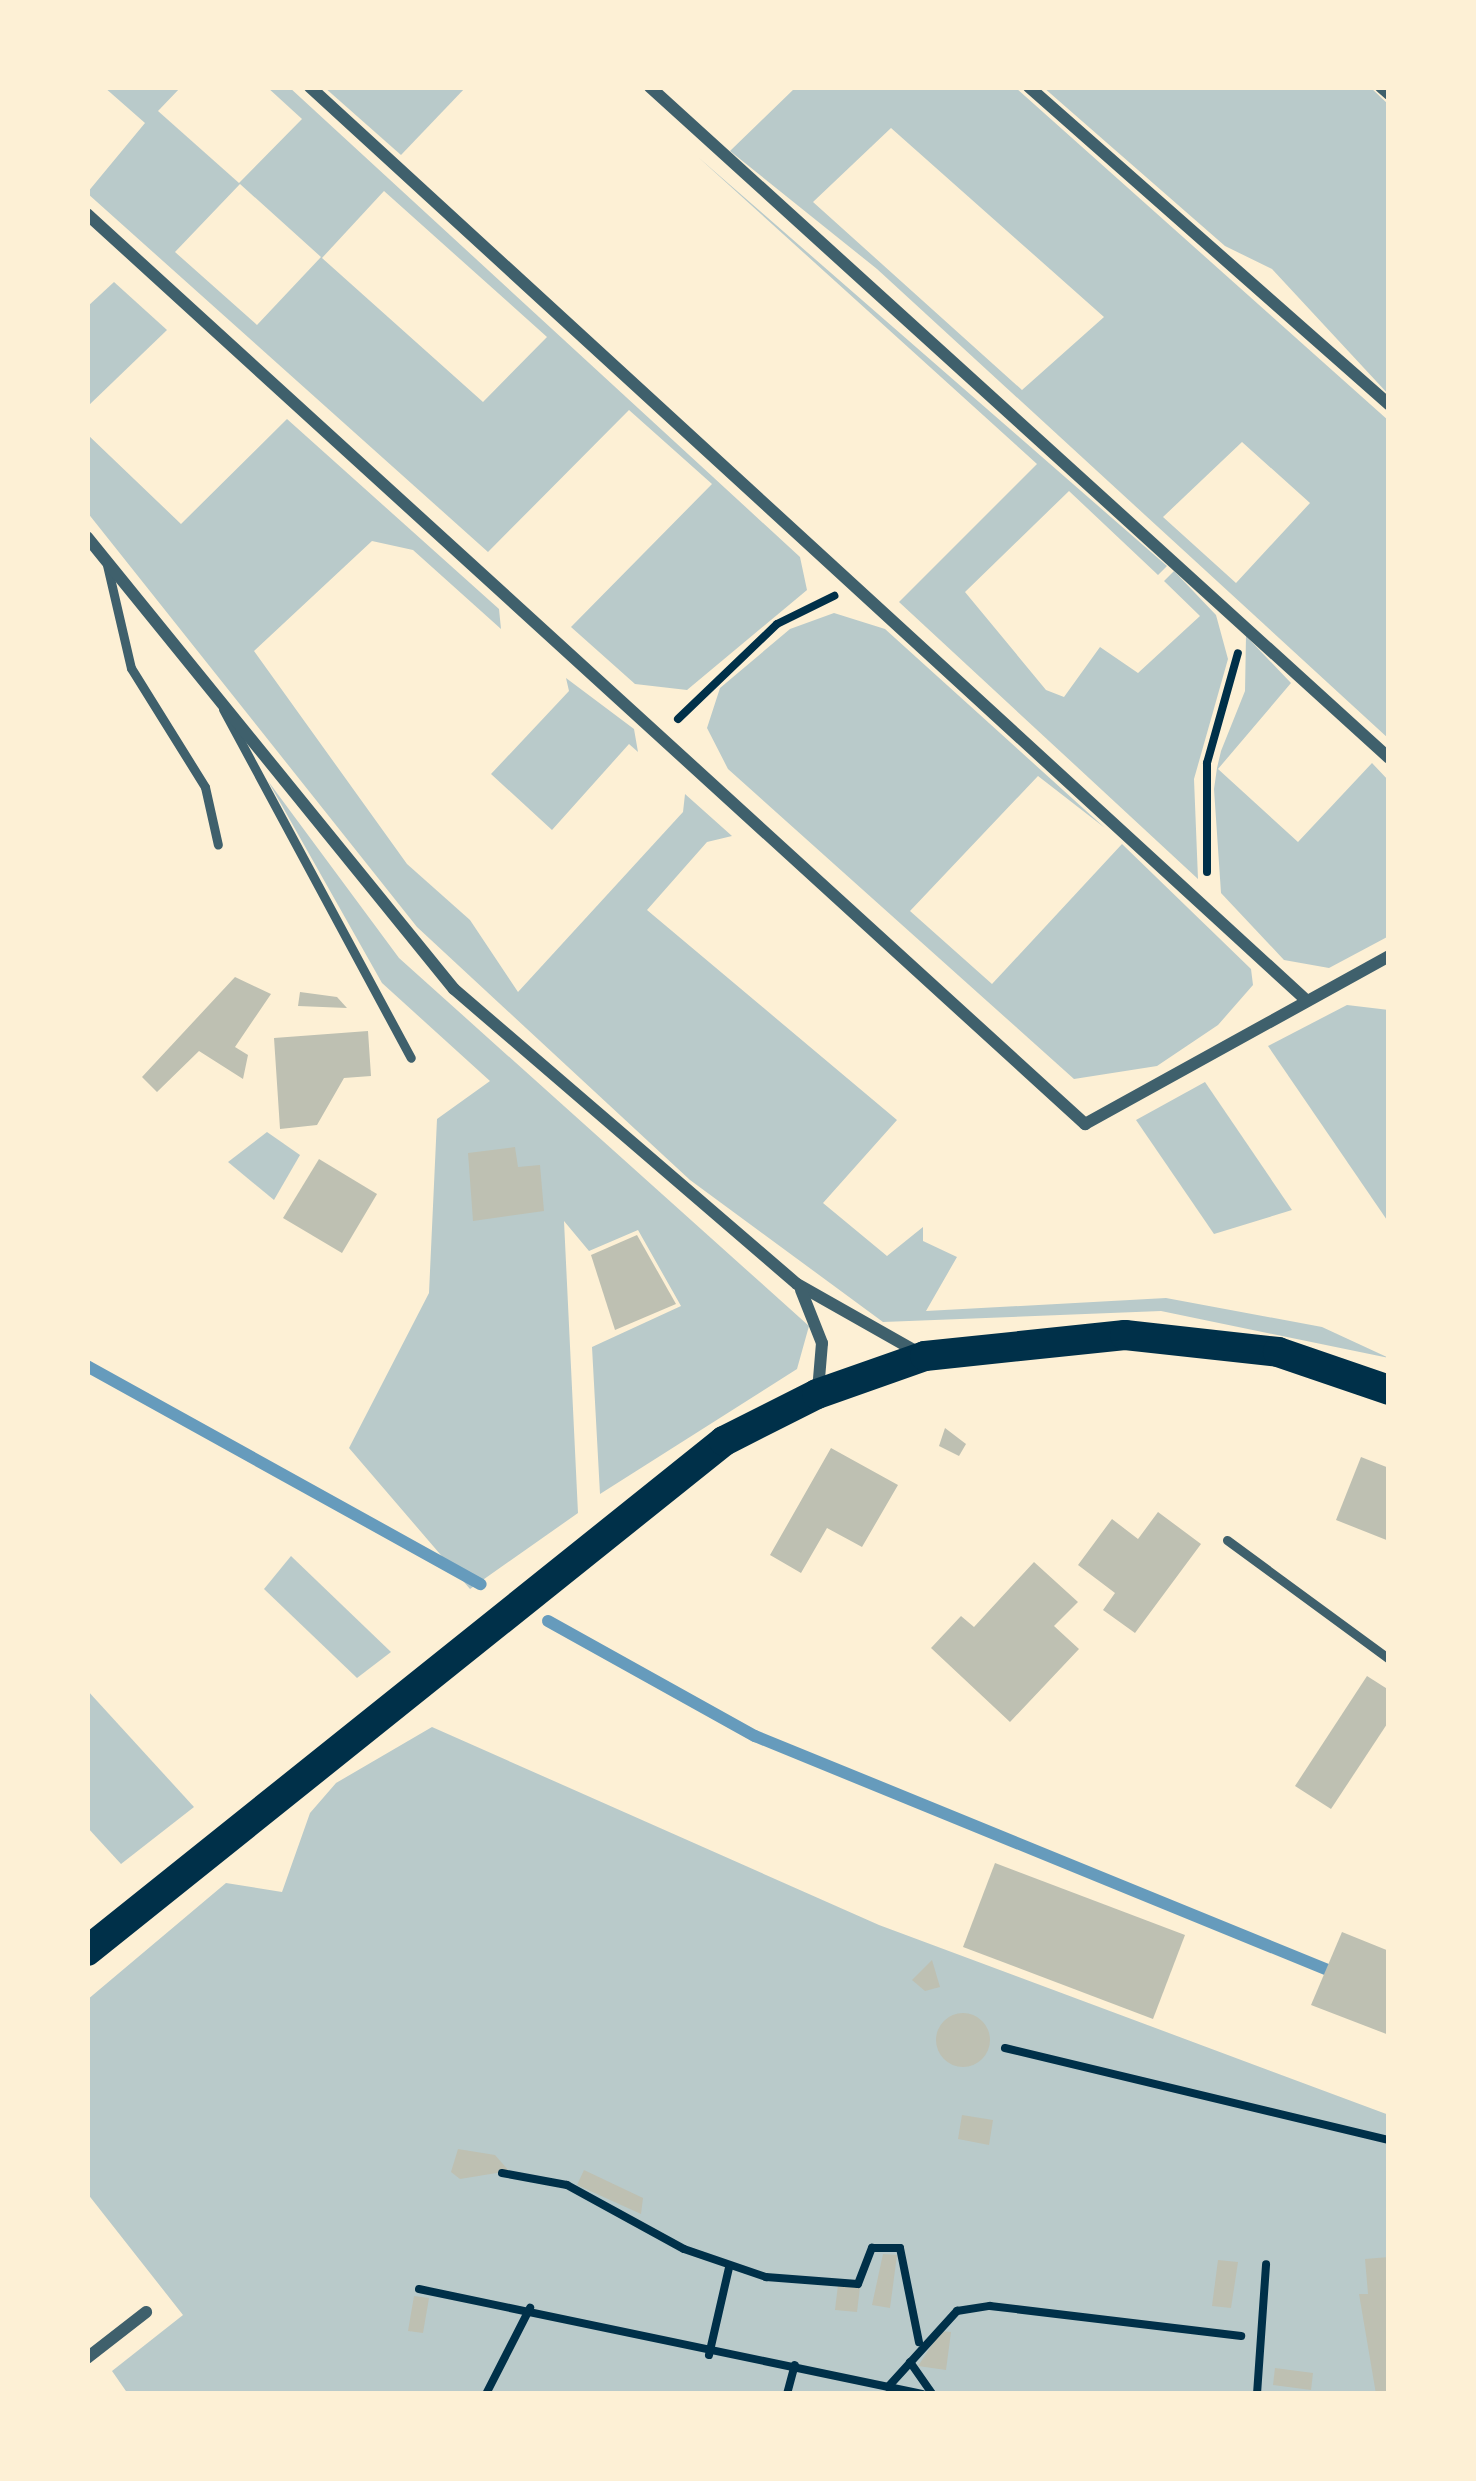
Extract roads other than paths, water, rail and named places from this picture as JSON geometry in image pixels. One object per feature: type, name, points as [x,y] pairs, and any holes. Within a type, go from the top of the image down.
[{"type":"main road","points":[[87,1951],[724,1441],[817,1394],[925,1355],[1057,1338],[1182,1339],[1278,1352],[1389,1390]]},
{"type":"street","points":[[310,87],[1306,1000]]},
{"type":"street","points":[[650,87],[1389,758]]},
{"type":"street","points":[[1029,87],[1389,404]]},
{"type":"street","points":[[1381,87],[1389,94]]},
{"type":"street","points":[[87,214],[664,733],[1084,1124],[1306,1000],[1388,960]]},
{"type":"street","points":[[87,537],[454,989],[797,1284],[925,1355]]},
{"type":"street","points":[[797,1284],[822,1343],[817,1394]]},
{"type":"street","points":[[87,2358],[146,2312]]},
{"type":"lane","points":[[106,557],[131,668],[205,788],[218,845]]},
{"type":"lane","points":[[213,687],[411,1058]]},
{"type":"lane","points":[[1227,1540],[1389,1659]]},
{"type":"waterway","points":[[87,1366],[481,1584]]},
{"type":"waterway","points":[[548,1621],[755,1736],[1340,1975]]}]
